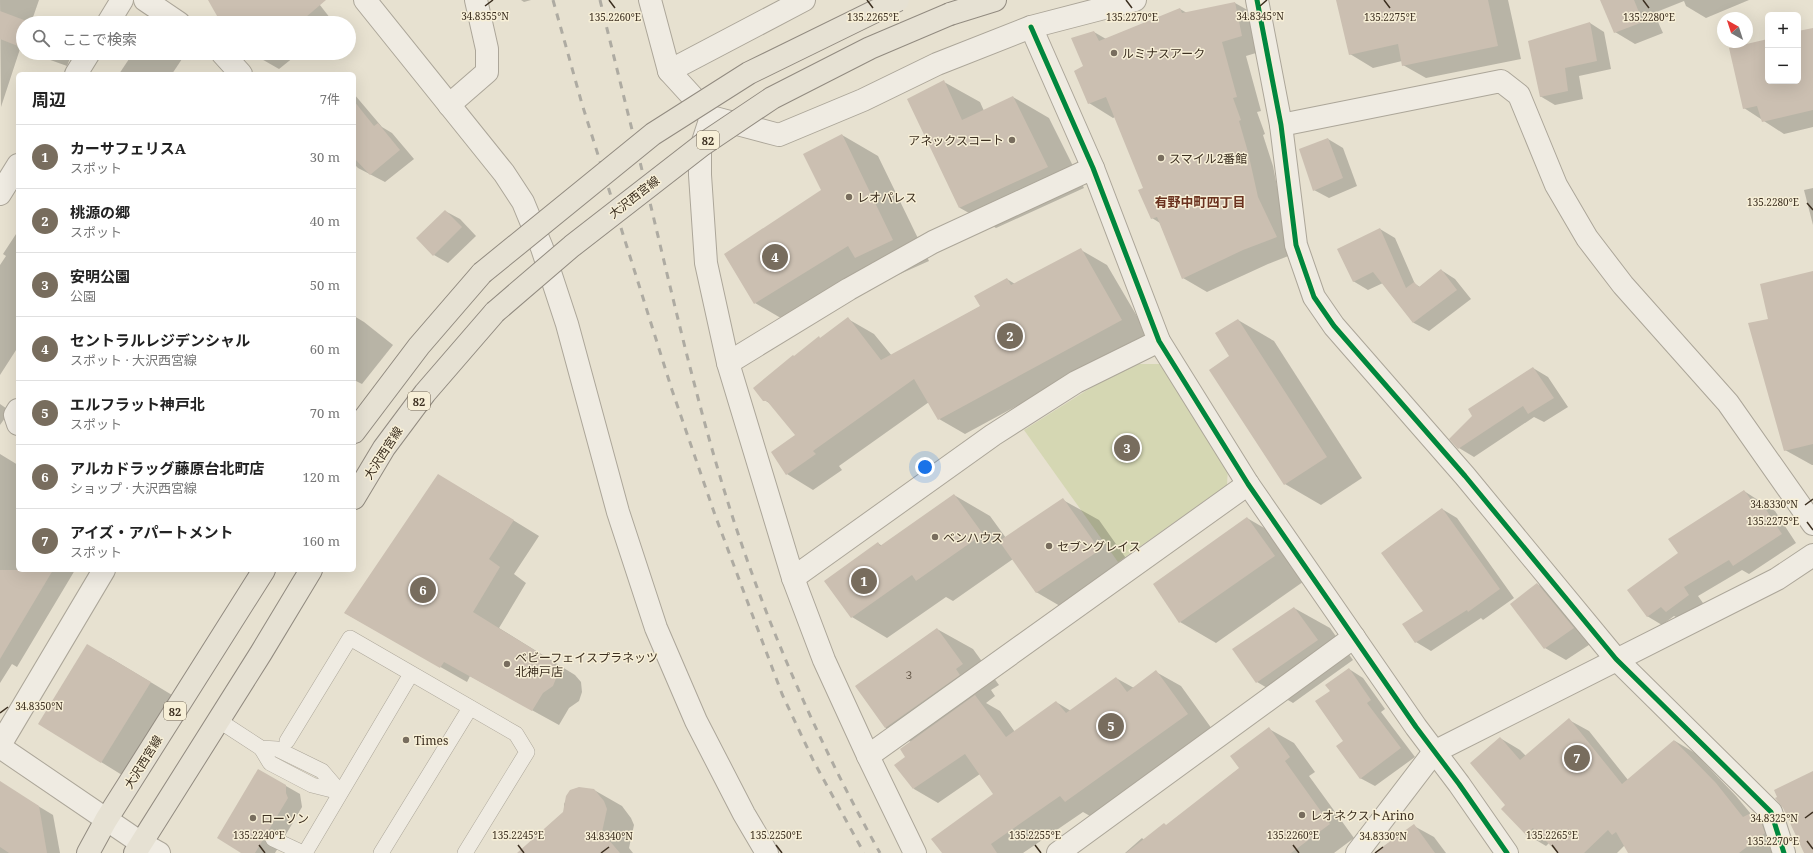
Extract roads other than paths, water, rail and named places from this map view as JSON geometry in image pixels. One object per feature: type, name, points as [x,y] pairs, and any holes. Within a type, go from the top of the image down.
[{"type":"main road","points":[[356,429],[419,346],[482,273],[653,134],[749,73],[898,0]]},
{"type":"main road","name":"大沢西宮線","points":[[356,495],[384,448],[425,393],[496,312],[572,246],[702,145],[772,98],[870,48],[950,14],[995,0]]},
{"type":"main road","name":"大沢西宮線","points":[[88,853],[106,820],[263,572]]},
{"type":"main road","points":[[145,850],[218,720],[261,653],[310,572]]},
{"type":"street","points":[[112,16],[122,0]]},
{"type":"street","points":[[145,0],[169,16]]},
{"type":"street","points":[[365,0],[504,173],[523,202],[542,248],[567,324],[618,512],[656,628],[696,721],[744,814],[767,853]]},
{"type":"street","points":[[449,105],[487,72],[487,48],[476,0]]},
{"type":"street","points":[[650,0],[669,71],[711,117],[780,135],[862,100],[937,64],[1031,27],[1134,0]]},
{"type":"street","points":[[669,71],[804,0]]},
{"type":"street","points":[[1257,0],[1281,125],[1296,246],[1314,297],[1334,326],[1465,476],[1616,659],[1771,812],[1784,853]]},
{"type":"street","points":[[1031,27],[1094,168],[1159,341],[1248,484],[1506,853]]},
{"type":"street","points":[[77,72],[85,60]]},
{"type":"street","points":[[228,60],[238,72]]},
{"type":"street","points":[[1281,125],[1501,81],[1519,95],[1556,185],[1587,238],[1624,285],[1728,403],[1813,524]]},
{"type":"street","points":[[711,117],[700,151],[700,175],[706,263],[728,363],[793,578],[824,660],[915,853]]},
{"type":"street","points":[[0,194],[16,168]]},
{"type":"street","points":[[728,363],[849,289],[933,242],[1094,168]]},
{"type":"street","points":[[793,578],[993,435],[1076,382],[1159,341]]},
{"type":"street","points":[[868,756],[1248,484]]},
{"type":"street","points":[[1357,853],[1434,752],[1777,579],[1813,556]]},
{"type":"street","points":[[103,572],[0,746],[106,820],[145,850]]},
{"type":"street","points":[[1058,853],[1354,637]]},
{"type":"lane","points":[[287,741],[350,638],[516,734],[527,752],[465,853]]},
{"type":"lane","points":[[273,839],[304,853],[411,674]]},
{"type":"lane","points":[[381,853],[470,708]]},
{"type":"lane","points":[[218,720],[261,748],[270,763],[312,785],[340,792]]},
{"type":"railway","points":[[553,0],[582,104],[672,390],[715,515],[782,694],[814,762],[864,853]]},
{"type":"railway","points":[[600,0],[688,361],[730,509],[761,598],[796,685],[836,770],[880,853]]},
{"type":"place","name":"ルミナスアーク","points":[[1114,53]]},
{"type":"place","name":"アネックスコート","points":[[1012,140]]},
{"type":"place","name":"スマイル2番館","points":[[1161,158]]},
{"type":"place","name":"レオパレス","points":[[849,197]]},
{"type":"place","name":"セントラルレジデンシャル","points":[[775,257]]},
{"type":"place","name":"桃源の郷","points":[[1010,336]]},
{"type":"place","name":"安明公園","points":[[1127,448]]},
{"type":"place","name":"ベンハウス","points":[[935,537]]},
{"type":"place","name":"セブングレイス","points":[[1049,546]]},
{"type":"place","name":"カーサフェリスA","points":[[864,581]]},
{"type":"place","name":"アルカドラッグ藤原台北町店","points":[[423,590]]},
{"type":"place","name":"ベビーフェイスプラネッツ 北神戸店","points":[[507,664]]},
{"type":"place","name":"エルフラット神戸北","points":[[1111,726]]},
{"type":"place","name":"Times","points":[[406,740]]},
{"type":"place","name":"アイズ・アパートメント","points":[[1577,758]]},
{"type":"place","name":"レオネクストArino","points":[[1302,815]]},
{"type":"place","name":"ローソン","points":[[253,818]]},
{"type":"district","name":"有野中町四丁目","points":[[1200,202]]}]
